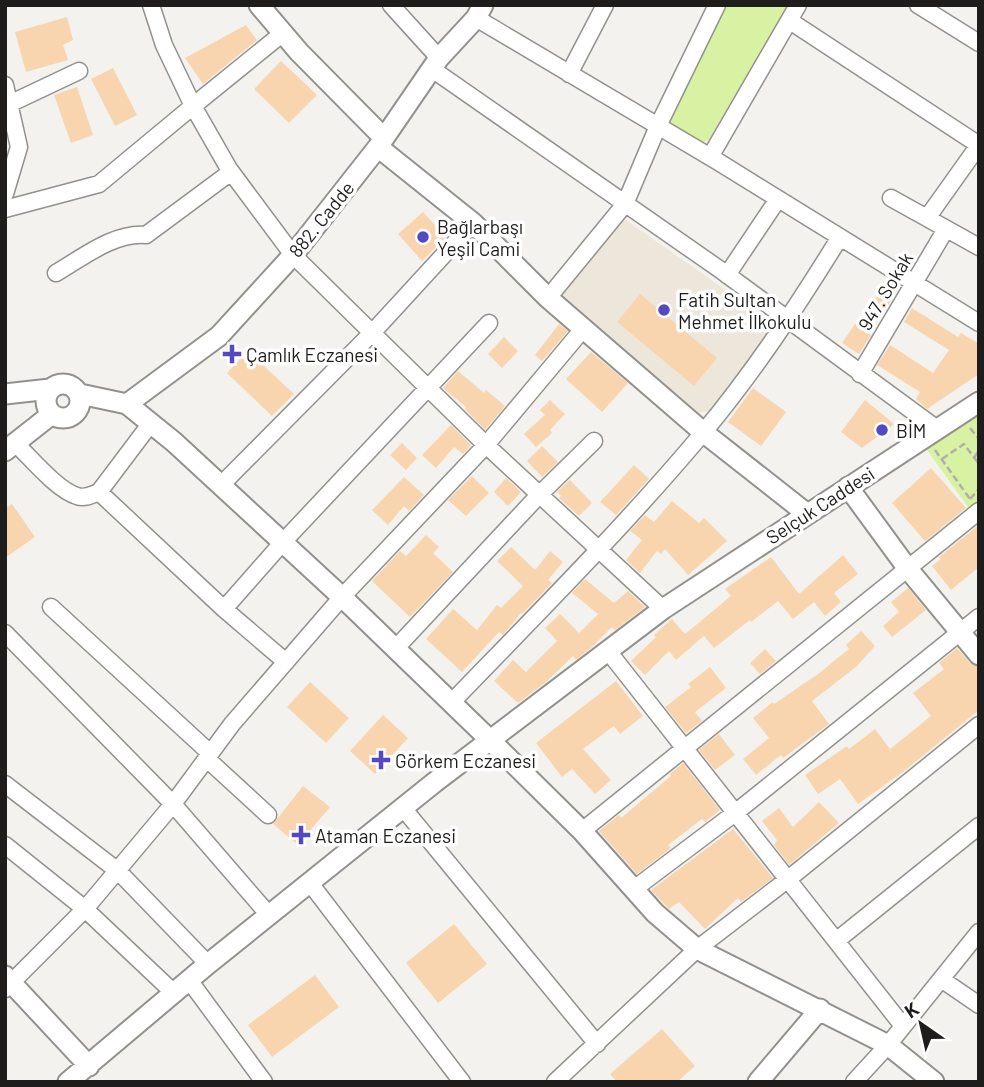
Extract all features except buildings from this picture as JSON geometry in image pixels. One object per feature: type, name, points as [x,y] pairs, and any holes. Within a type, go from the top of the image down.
[{"type":"street","points":[[151,5],[164,45],[193,106],[231,172],[293,255],[486,445],[663,610]]},
{"type":"street","points":[[259,5],[381,143],[473,223],[583,329],[703,432],[806,513]]},
{"type":"street","points":[[391,5],[435,64],[788,320],[860,374],[931,433]]},
{"type":"street","points":[[569,74],[605,5]]},
{"type":"street","points":[[548,298],[625,204],[658,126],[717,5]]},
{"type":"street","points":[[710,157],[798,5]]},
{"type":"street","points":[[918,5],[979,43]]},
{"type":"street","points":[[479,12],[569,74],[710,157],[979,323]]},
{"type":"street","name":"882. Cadde","points":[[127,404],[219,336],[293,255],[381,143],[435,64],[479,12]]},
{"type":"street","points":[[790,21],[979,145],[927,218]]},
{"type":"street","points":[[5,209],[99,184],[283,33]]},
{"type":"street","points":[[7,105],[79,71]]},
{"type":"street","points":[[5,85],[7,105],[19,147],[5,194]]},
{"type":"street","points":[[55,273],[121,237],[134,233],[146,234],[231,172]]},
{"type":"street","points":[[891,198],[979,247]]},
{"type":"street","points":[[727,275],[778,199]]},
{"type":"street","points":[[221,485],[372,333],[473,223]]},
{"type":"street","name":"947. Sokak","points":[[860,374],[946,229]]},
{"type":"street","points":[[451,703],[598,551],[703,432],[788,320],[840,237]]},
{"type":"street","points":[[224,609],[283,542],[489,323]]},
{"type":"street","points":[[89,1066],[7,983],[85,909],[286,662],[342,597],[486,445],[583,329]]},
{"type":"street","points":[[5,394],[50,389],[57,384],[66,383],[80,394],[81,402],[74,415],[59,418],[52,414],[47,407],[46,398],[50,389]]},
{"type":"street","points":[[80,394],[127,404],[151,422],[342,597],[582,831],[655,913],[697,949],[888,1045],[934,1082]]},
{"type":"street","name":"Selçuk Caddesi","points":[[68,1082],[208,964],[403,808],[608,651],[663,610],[806,513],[979,402]]},
{"type":"street","points":[[52,414],[10,447],[73,495],[86,497],[99,492],[151,422]]},
{"type":"street","points":[[395,649],[539,495],[594,441]]},
{"type":"street","points":[[848,487],[908,569],[979,655]]},
{"type":"street","points":[[99,492],[224,609],[286,662]]},
{"type":"street","points":[[582,831],[908,569],[975,505]]},
{"type":"street","points":[[51,607],[268,815]]},
{"type":"street","points":[[634,889],[735,813],[979,617]]},
{"type":"street","points":[[5,633],[173,804],[269,915]]},
{"type":"street","points":[[608,651],[903,1026]]},
{"type":"street","points":[[555,1082],[697,949],[788,880],[979,725]]},
{"type":"street","points":[[5,784],[118,871],[208,964]]},
{"type":"street","points":[[403,808],[597,1044]]},
{"type":"street","points":[[836,941],[979,826]]},
{"type":"street","points":[[5,845],[182,987],[264,1082]]},
{"type":"street","points":[[310,883],[462,1082]]},
{"type":"street","points":[[854,1082],[888,1045],[979,932]]},
{"type":"street","points":[[941,979],[979,1005]]},
{"type":"street","points":[[758,1082],[820,1009]]},
{"type":"path","points":[[931,433],[942,459],[975,505]]},
{"type":"path","points":[[942,459],[964,444],[979,464]]},
{"type":"path","points":[[974,458],[979,450]]},
{"type":"path","points":[[975,505],[979,489]]},
{"type":"shaded area","name":"Fatih Sultan Mehmet İlkokulu","points":[[626,220],[767,319],[771,331],[708,411],[694,414],[563,301],[561,293],[619,223]]},
{"type":"green space","points":[[723,5],[788,5],[709,139],[700,145],[666,122]]},
{"type":"green space","points":[[979,412],[979,502],[970,510],[925,447]]},
{"type":"place","name":"Bağlarbaşı Yeşil Cami","points":[[423,237]]},
{"type":"place","name":"Fatih Sultan Mehmet İlkokulu","points":[[664,310]]},
{"type":"place","name":"Çamlık Eczanesi","points":[[232,354]]},
{"type":"place","name":"BİM","points":[[882,430]]},
{"type":"place","name":"Görkem Eczanesi","points":[[381,760]]},
{"type":"place","name":"Ataman Eczanesi","points":[[301,835]]}]
